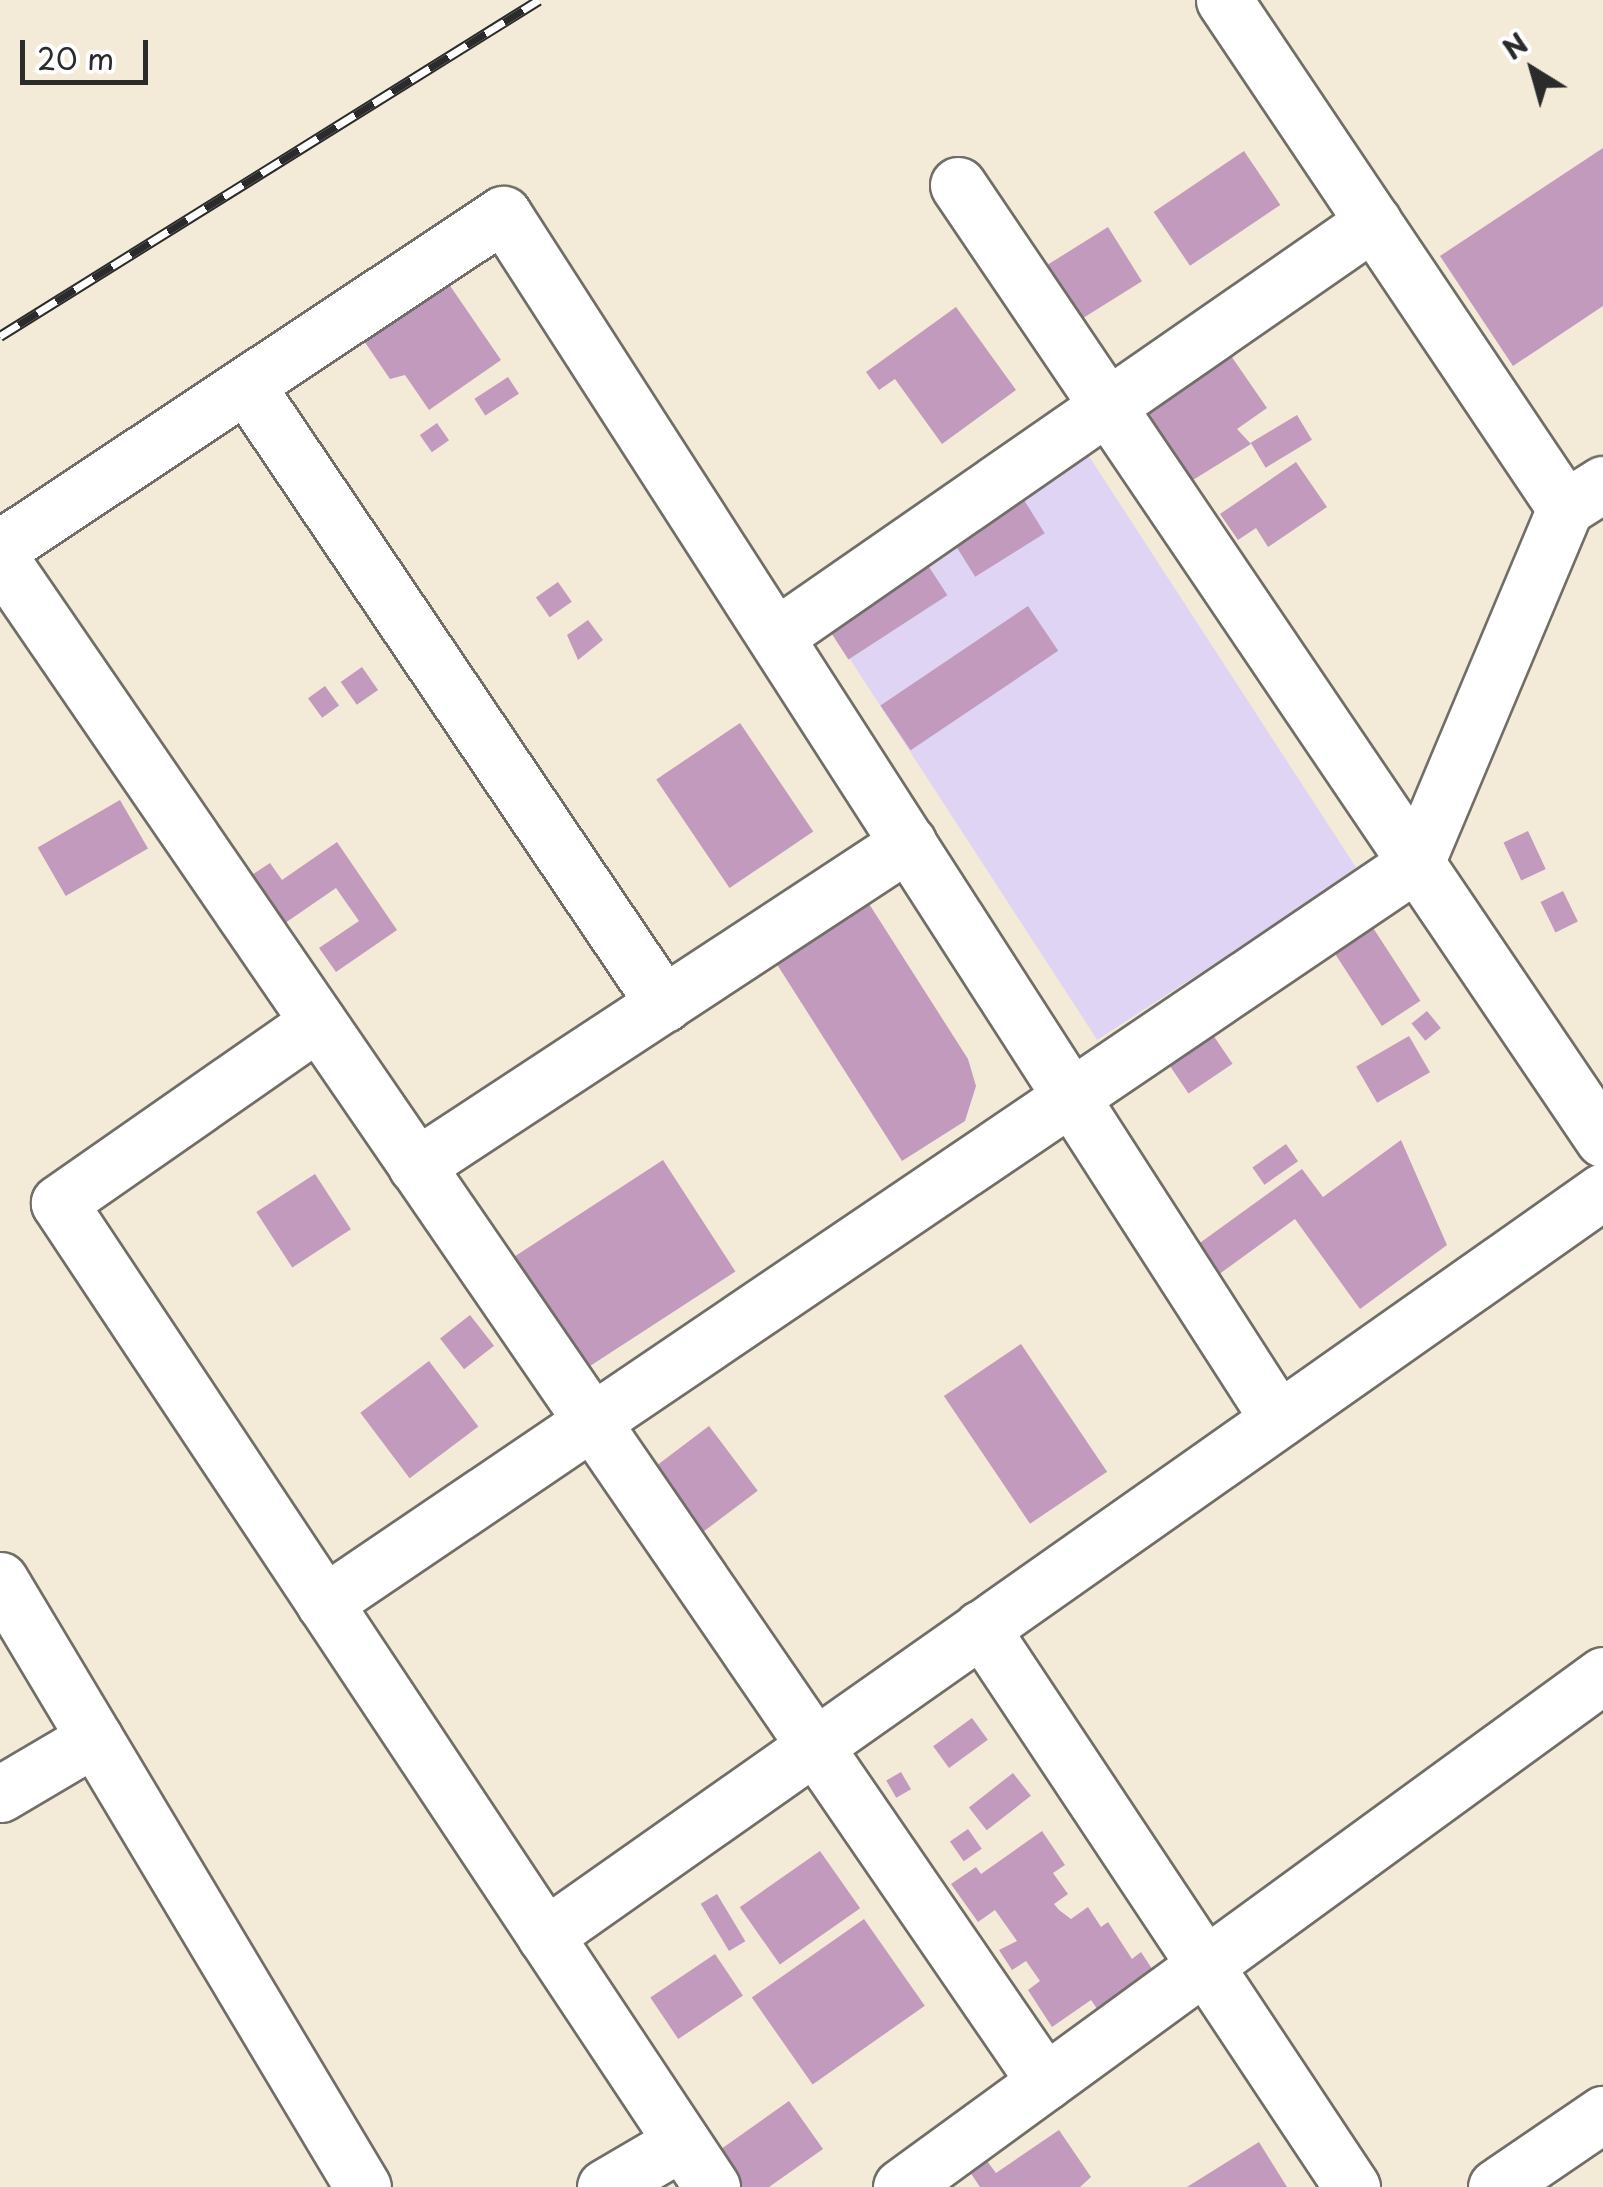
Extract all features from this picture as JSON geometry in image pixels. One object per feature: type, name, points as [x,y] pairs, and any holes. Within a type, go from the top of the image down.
[{"type":"street","points":[[324,1603],[1416,863],[1584,496],[1374,222],[1224,0]]},
{"type":"street","points":[[958,185],[1603,1140]]},
{"type":"street","points":[[0,548],[503,214],[1278,1419]]},
{"type":"street","points":[[776,636],[1374,222]]},
{"type":"street","points":[[246,384],[664,1004]]},
{"type":"street","points":[[0,558],[1045,2082]]},
{"type":"street","points":[[416,1166],[908,844]]},
{"type":"street","points":[[318,1022],[59,1203],[712,2187]]},
{"type":"street","points":[[545,1936],[1603,1190]]},
{"type":"street","points":[[0,1580],[363,2187]]},
{"type":"street","points":[[981,1628],[1352,2187]]},
{"type":"street","points":[[901,2187],[1603,1675]]},
{"type":"street","points":[[0,1794],[95,1738]]},
{"type":"street","points":[[1496,2187],[1603,2114]]},
{"type":"street","points":[[605,2187],[682,2142]]},
{"type":"shaded area","points":[[1083,447],[1358,871],[1097,1040],[822,616]]},
{"type":"building","points":[[1603,148],[1603,306],[1513,366],[1440,256]]},
{"type":"building","points":[[1244,151],[1280,205],[1190,266],[1154,212]]},
{"type":"building","points":[[1108,227],[1142,281],[1050,339],[1016,284]]},
{"type":"building","points":[[444,277],[501,360],[429,410],[405,375],[390,379],[360,335]]},
{"type":"building","points":[[956,307],[1016,390],[942,444],[895,379],[879,390],[866,372]]},
{"type":"building","points":[[1227,350],[1267,408],[1237,429],[1251,444],[1164,498],[1115,427]]},
{"type":"building","points":[[508,377],[519,394],[485,416],[474,399]]},
{"type":"building","points":[[1297,415],[1312,440],[1266,468],[1251,443]]},
{"type":"building","points":[[437,423],[449,440],[432,452],[420,435]]},
{"type":"building","points":[[1296,462],[1327,507],[1268,547],[1256,528],[1238,540],[1220,514]]},
{"type":"building","points":[[1014,484],[1045,533],[975,577],[944,527]]},
{"type":"building","points":[[918,550],[947,595],[848,660],[819,614]]},
{"type":"building","points":[[558,582],[572,602],[550,617],[536,597]]},
{"type":"building","points":[[1028,606],[1058,651],[911,750],[880,706]]},
{"type":"building","points":[[588,620],[603,640],[578,660],[567,635]]},
{"type":"building","points":[[362,667],[378,690],[357,705],[341,682]]},
{"type":"building","points":[[325,686],[339,705],[322,718],[308,698]]},
{"type":"building","points":[[740,723],[813,832],[730,888],[656,779]]},
{"type":"building","points":[[120,800],[148,848],[66,896],[38,848]]},
{"type":"building","points":[[1528,831],[1546,869],[1521,880],[1504,842]]},
{"type":"building","points":[[337,842],[397,930],[336,972],[319,948],[359,921],[336,888],[259,941],[226,892],[270,863],[282,880]]},
{"type":"building","points":[[850,874],[968,1059],[976,1086],[965,1121],[902,1161],[757,933]]},
{"type":"building","points":[[1563,891],[1578,922],[1555,933],[1541,902]]},
{"type":"building","points":[[1366,917],[1420,1001],[1382,1026],[1327,942]]},
{"type":"building","points":[[1427,1011],[1441,1028],[1425,1041],[1411,1024]]},
{"type":"building","points":[[1209,1029],[1232,1064],[1189,1093],[1165,1059]]},
{"type":"building","points":[[1409,1036],[1430,1072],[1377,1103],[1356,1066]]},
{"type":"building","points":[[1401,1140],[1447,1245],[1360,1309],[1295,1219],[1218,1275],[1197,1245],[1302,1169],[1323,1197]]},
{"type":"building","points":[[1286,1144],[1298,1161],[1264,1185],[1252,1168]]},
{"type":"building","points":[[663,1160],[735,1272],[564,1383],[491,1272]]},
{"type":"building","points":[[315,1174],[351,1229],[292,1267],[256,1212]]},
{"type":"building","points":[[470,1315],[494,1346],[464,1369],[440,1338]]},
{"type":"building","points":[[1021,1344],[1107,1472],[1030,1524],[944,1396]]},
{"type":"building","points":[[429,1361],[478,1426],[410,1478],[360,1413]]},
{"type":"building","points":[[709,1426],[758,1491],[694,1539],[645,1474]]},
{"type":"building","points":[[972,1718],[988,1740],[949,1768],[933,1746]]},
{"type":"building","points":[[901,1772],[911,1789],[896,1798],[886,1780]]},
{"type":"building","points":[[1013,1773],[1031,1796],[987,1830],[969,1807]]},
{"type":"building","points":[[968,1829],[982,1849],[964,1861],[950,1842]]},
{"type":"building","points":[[1042,1831],[1065,1865],[1053,1873],[1068,1894],[1054,1904],[1071,1919],[1088,1907],[1101,1927],[1108,1922],[1132,1959],[1141,1952],[1156,1975],[1100,2013],[1091,2000],[1052,2027],[1028,1990],[1040,1981],[1026,1961],[1012,1970],[999,1950],[1017,1941],[995,1910],[978,1922],[951,1884],[976,1867],[981,1874]]},
{"type":"building","points":[[820,1851],[860,1908],[780,1965],[740,1907]]},
{"type":"building","points":[[717,1894],[745,1941],[729,1951],[701,1904]]},
{"type":"building","points":[[864,1919],[925,2006],[813,2084],[752,1998]]},
{"type":"building","points":[[715,1954],[743,1995],[678,2039],[650,1998]]},
{"type":"building","points":[[789,2101],[823,2149],[769,2187],[712,2187],[697,2166]]},
{"type":"building","points":[[1059,2130],[1091,2177],[1080,2187],[980,2187],[970,2172],[987,2161],[996,2173]]},
{"type":"building","points":[[1259,2142],[1287,2187],[1187,2187]]},
{"type":"railway","points":[[0,336],[539,0]]}]
